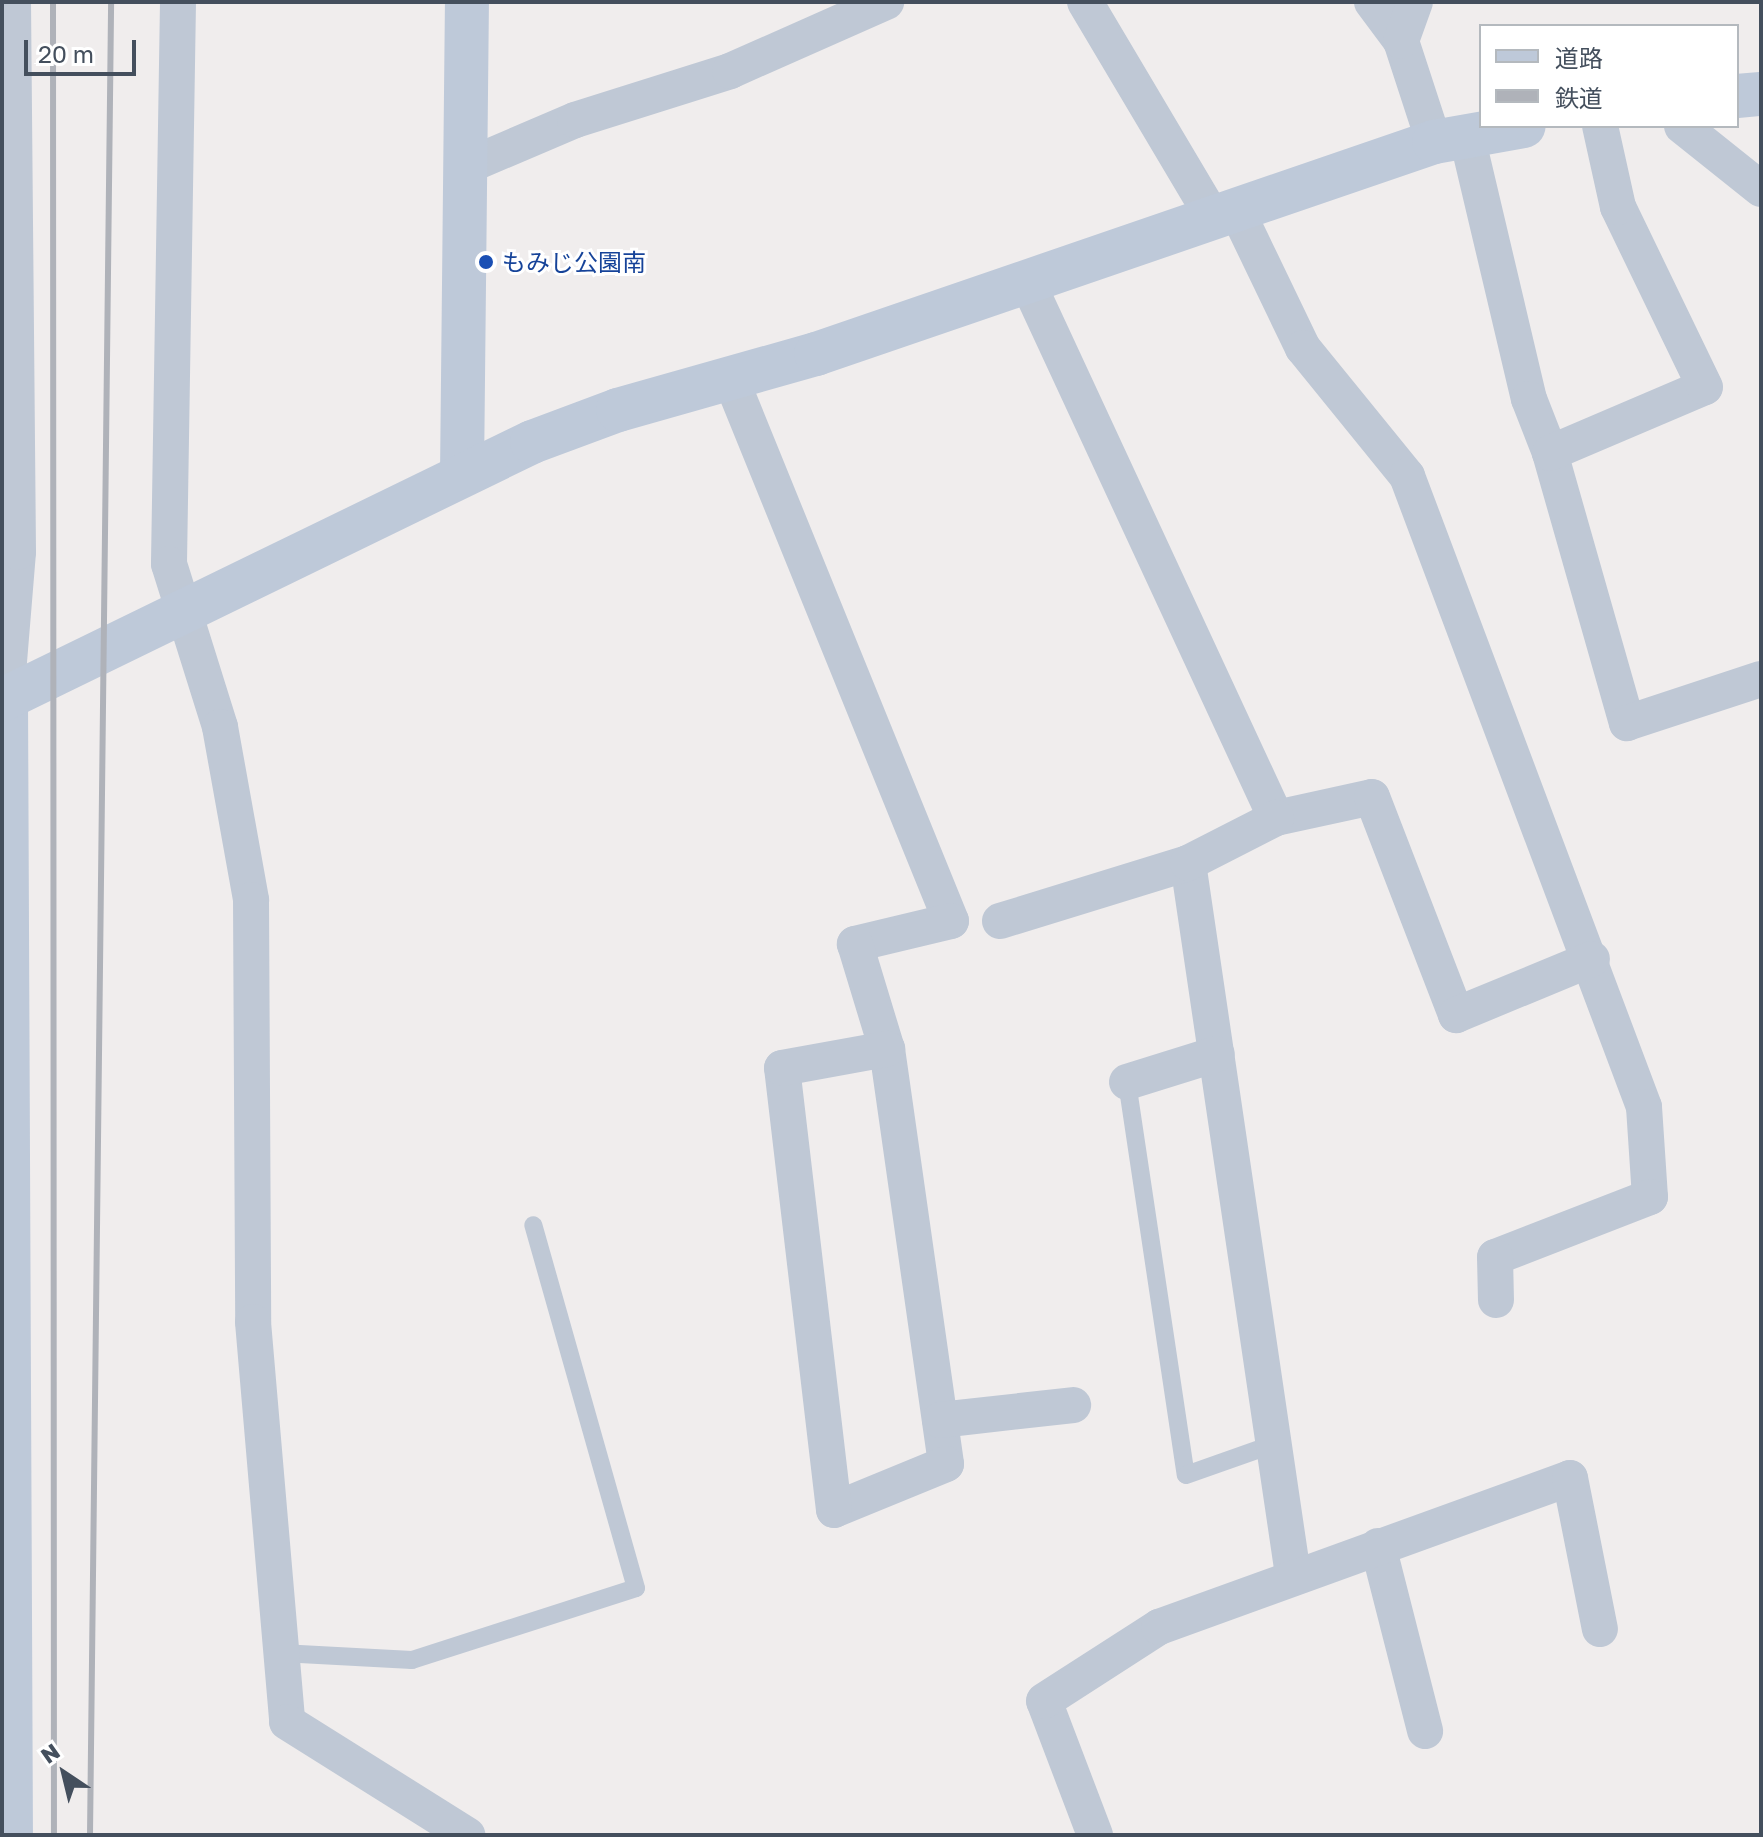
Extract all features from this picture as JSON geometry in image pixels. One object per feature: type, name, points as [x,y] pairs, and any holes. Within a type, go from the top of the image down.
[{"type":"street","points":[[11,1835],[4,699],[18,552],[13,2]]},
{"type":"street","points":[[178,2],[169,564],[220,727],[251,900],[253,1322],[287,1722],[467,1835]]},
{"type":"street","points":[[462,475],[467,2]]},
{"type":"street","points":[[465,167],[575,120],[730,71],[886,2]]},
{"type":"street","points":[[1085,2],[1120,68],[1224,212],[1303,348],[1407,476],[1592,959],[1644,1107],[1650,1197],[1495,1257],[1496,1300]]},
{"type":"street","points":[[1372,2],[1401,41],[1451,139],[1529,399],[1550,453],[1627,723],[1761,679]]},
{"type":"street","points":[[1401,41],[1415,2]]},
{"type":"street","points":[[1739,96],[1761,94]]},
{"type":"street","points":[[4,699],[462,475],[618,410],[816,354],[1026,279],[1451,139],[1513,128]]},
{"type":"street","points":[[1550,453],[1705,387],[1618,207],[1600,128]]},
{"type":"street","points":[[1685,128],[1761,189]]},
{"type":"street","points":[[1026,279],[1276,818]]},
{"type":"street","points":[[730,377],[951,921],[855,944],[887,1049],[946,1464],[834,1510],[782,1068],[887,1049]]},
{"type":"street","points":[[1000,921],[1188,863],[1276,818],[1372,797],[1456,1015],[1592,959]]},
{"type":"street","points":[[1188,863],[1293,1575]]},
{"type":"street","points":[[1127,1082],[1217,1054]]},
{"type":"street","points":[[940,1420],[1073,1405]]},
{"type":"street","points":[[1095,1835],[1044,1701],[1159,1627],[1293,1575],[1570,1478],[1600,1629]]},
{"type":"street","points":[[1378,1546],[1425,1731]]},
{"type":"lane","points":[[1127,1082],[1186,1475],[1274,1444]]},
{"type":"lane","points":[[281,1653],[412,1660],[636,1588],[533,1225]]},
{"type":"railway","points":[[53,2],[54,1835]]},
{"type":"railway","points":[[90,1835],[111,2]]},
{"type":"place","name":"もみじ公園南","points":[[486,262]]}]
